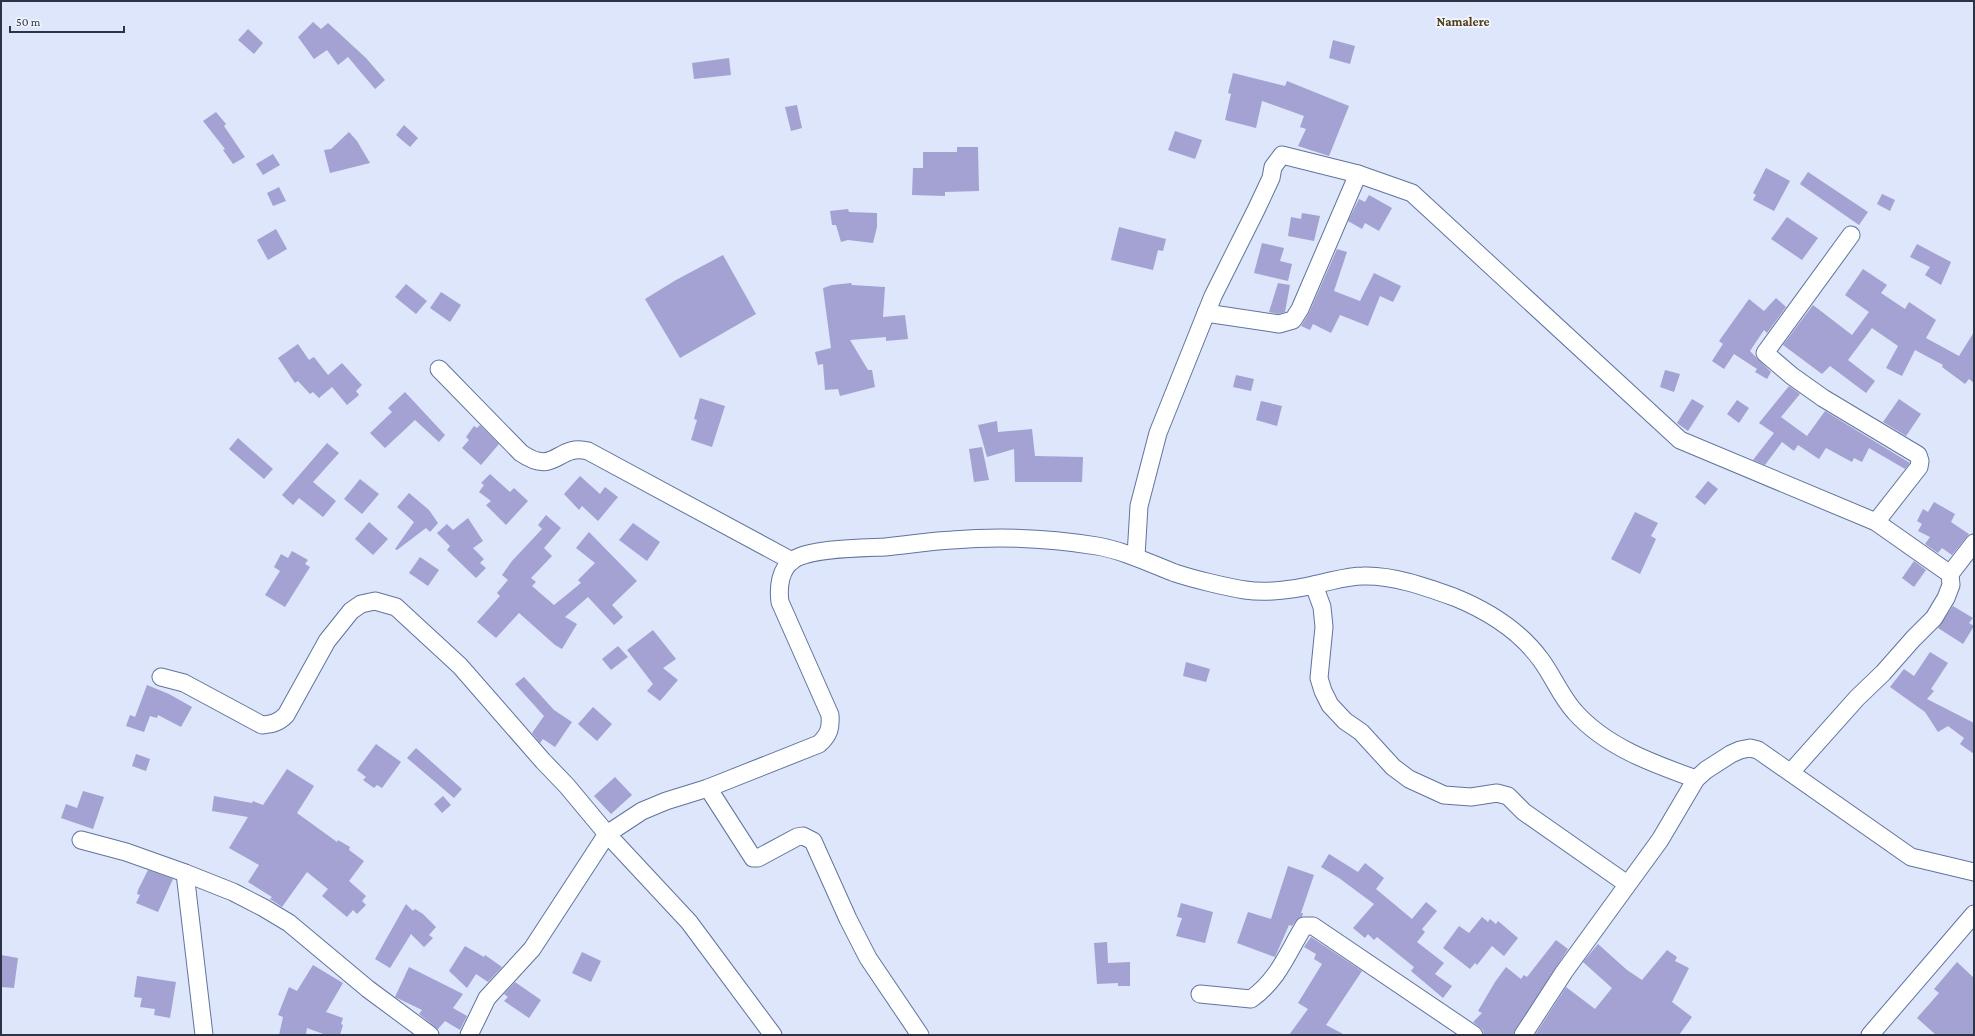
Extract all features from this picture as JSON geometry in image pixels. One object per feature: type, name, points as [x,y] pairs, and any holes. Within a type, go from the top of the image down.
[{"type":"street","points":[[1136,556],[1139,506],[1158,433],[1206,313],[1271,178],[1273,167],[1282,155],[1358,174],[1412,193],[1680,440],[1876,522],[1950,574]]},
{"type":"street","points":[[1206,313],[1279,324],[1293,320],[1300,309],[1358,174]]},
{"type":"street","points":[[1851,235],[1765,353],[1792,376],[1823,398],[1918,455],[1920,461],[1919,467],[1876,522]]},
{"type":"street","points":[[439,369],[521,453],[533,461],[545,462],[556,459],[571,450],[588,450],[792,561]]},
{"type":"street","points":[[469,1035],[487,998],[532,949],[607,834],[642,812],[666,801],[708,788],[819,744],[826,738],[829,731],[830,715],[827,705],[780,602],[779,584],[783,574],[792,561],[803,555],[818,552],[911,545],[950,540],[1002,538],[1064,541],[1100,547],[1136,556],[1177,573],[1246,590],[1287,590],[1340,578],[1363,576],[1382,577],[1454,598],[1492,616],[1516,634],[1540,658],[1573,711],[1599,735],[1664,767],[1696,779]]},
{"type":"street","points":[[1790,772],[1857,698],[1884,674],[1913,639],[1934,618],[1946,598],[1951,585],[1950,574],[1974,543]]},
{"type":"street","points":[[1314,585],[1322,607],[1324,627],[1320,678],[1323,691],[1330,704],[1345,721],[1361,732],[1393,767],[1410,779],[1444,795],[1471,797],[1497,793],[1508,796],[1524,812],[1626,884]]},
{"type":"street","points":[[160,677],[184,683],[262,724],[273,723],[286,715],[327,641],[351,611],[361,604],[375,601],[396,607],[460,666],[543,761],[567,786],[607,834],[690,922],[773,1035]]},
{"type":"street","points":[[1523,1035],[1564,972],[1603,921],[1626,884],[1660,840],[1696,779],[1722,758],[1740,750],[1750,748],[1758,750],[1911,857],[1974,872]]},
{"type":"street","points":[[708,788],[753,858],[758,858],[797,837],[803,836],[813,841],[848,919],[868,958],[920,1035]]},
{"type":"street","points":[[81,840],[126,852],[185,873],[233,892],[264,908],[289,923],[368,988],[430,1035]]},
{"type":"street","points":[[185,873],[204,1035]]},
{"type":"street","points":[[1870,1035],[1974,914]]},
{"type":"street","points":[[1200,994],[1250,999],[1265,989],[1278,971],[1304,926],[1310,925],[1474,1035]]},
{"type":"building","points":[[313,22],[321,29],[328,23],[366,58],[385,80],[375,89],[348,57],[338,65],[327,50],[314,59],[298,37]]},
{"type":"building","points":[[248,29],[263,43],[254,54],[238,40]]},
{"type":"building","points":[[1333,40],[1355,46],[1350,64],[1329,58]]},
{"type":"building","points":[[729,58],[731,75],[694,79],[692,63]]},
{"type":"building","points":[[1233,73],[1285,86],[1287,81],[1349,106],[1329,156],[1298,146],[1306,129],[1300,127],[1304,116],[1262,101],[1256,128],[1225,120],[1231,94],[1228,93]]},
{"type":"building","points":[[797,105],[802,128],[791,131],[785,107]]},
{"type":"building","points":[[216,112],[226,124],[224,126],[245,157],[233,164],[223,150],[225,149],[203,121]]},
{"type":"building","points":[[404,125],[418,138],[410,147],[396,135]]},
{"type":"building","points":[[1175,131],[1202,140],[1195,159],[1168,150]]},
{"type":"building","points":[[349,132],[357,141],[370,163],[330,173],[324,150],[331,149]]},
{"type":"building","points":[[957,147],[978,147],[979,191],[945,192],[945,196],[912,195],[913,168],[923,168],[923,152],[957,152]]},
{"type":"building","points":[[273,154],[280,165],[263,175],[256,164]]},
{"type":"building","points":[[1766,168],[1790,181],[1774,211],[1753,200],[1756,195],[1753,193]]},
{"type":"building","points":[[1808,172],[1868,212],[1859,225],[1800,184]]},
{"type":"building","points":[[279,187],[286,201],[273,206],[267,193]]},
{"type":"building","points":[[1882,194],[1895,200],[1890,211],[1877,204]]},
{"type":"building","points":[[1369,195],[1392,208],[1379,231],[1365,223],[1362,229],[1348,221],[1359,199],[1365,202]]},
{"type":"building","points":[[848,209],[849,212],[877,213],[877,227],[873,243],[848,240],[841,242],[836,225],[832,225],[830,211]]},
{"type":"building","points":[[1302,213],[1320,216],[1314,241],[1288,236],[1291,217],[1301,219]]},
{"type":"building","points":[[1787,217],[1818,238],[1802,260],[1771,239]]},
{"type":"building","points":[[1119,227],[1166,239],[1163,251],[1158,250],[1153,270],[1111,260]]},
{"type":"building","points":[[276,229],[287,249],[268,260],[257,240]]},
{"type":"building","points":[[1262,243],[1284,248],[1280,261],[1292,264],[1288,281],[1254,273]]},
{"type":"building","points":[[1917,244],[1951,262],[1941,285],[1925,275],[1930,267],[1910,257]]},
{"type":"building","points":[[1337,249],[1347,252],[1334,291],[1360,301],[1374,273],[1401,286],[1393,302],[1380,296],[1368,326],[1340,315],[1331,333],[1313,324],[1310,330],[1301,326],[1309,313]]},
{"type":"building","points":[[723,255],[756,314],[680,358],[645,299],[676,280]]},
{"type":"building","points":[[1863,269],[1887,285],[1881,293],[1905,309],[1909,302],[1936,320],[1926,338],[1959,356],[1974,332],[1974,383],[1969,379],[1965,384],[1942,367],[1943,365],[1915,350],[1902,376],[1886,368],[1898,346],[1872,328],[1848,360],[1875,381],[1866,393],[1830,366],[1822,374],[1783,345],[1813,305],[1852,335],[1869,312],[1845,295]]},
{"type":"building","points":[[851,283],[852,285],[885,287],[883,317],[905,315],[908,339],[886,341],[886,337],[850,340],[868,370],[872,370],[875,387],[840,396],[838,389],[825,390],[823,364],[818,365],[815,352],[831,348],[823,288],[832,285]]},
{"type":"building","points":[[1278,283],[1290,285],[1285,312],[1278,314],[1269,312]]},
{"type":"building","points":[[406,284],[427,301],[416,314],[395,297]]},
{"type":"building","points":[[441,292],[461,305],[450,322],[430,308]]},
{"type":"building","points":[[1776,298],[1786,307],[1767,333],[1764,330],[1750,351],[1771,372],[1767,379],[1755,372],[1757,369],[1734,354],[1724,369],[1712,361],[1723,344],[1719,341],[1749,299],[1764,311]]},
{"type":"building","points":[[298,344],[309,360],[314,357],[328,375],[342,363],[362,385],[356,391],[359,395],[347,405],[332,387],[319,398],[313,392],[310,394],[298,381],[295,383],[278,358]]},
{"type":"building","points":[[1665,370],[1680,374],[1674,392],[1660,387]]},
{"type":"building","points":[[1236,375],[1254,379],[1251,391],[1233,387]]},
{"type":"building","points":[[1789,386],[1800,394],[1781,417],[1807,436],[1825,411],[1910,463],[1905,469],[1869,448],[1862,462],[1854,458],[1852,462],[1826,448],[1819,459],[1798,445],[1794,451],[1782,442],[1765,465],[1753,460],[1774,433],[1759,423]]},
{"type":"building","points":[[405,392],[445,435],[439,442],[415,420],[385,448],[370,433],[392,412],[388,408]]},
{"type":"building","points":[[700,398],[725,406],[712,447],[691,440],[697,420],[694,419]]},
{"type":"building","points":[[1692,399],[1704,406],[1688,431],[1677,423]]},
{"type":"building","points":[[1899,399],[1921,414],[1906,436],[1883,422]]},
{"type":"building","points":[[1737,400],[1749,408],[1739,423],[1727,414]]},
{"type":"building","points":[[1261,401],[1282,406],[1277,426],[1256,420]]},
{"type":"building","points":[[997,421],[998,432],[1032,429],[1035,456],[1083,457],[1082,482],[1015,482],[1014,449],[987,457],[978,425]]},
{"type":"building","points":[[480,425],[499,444],[481,465],[462,448],[469,440],[466,437],[474,426],[477,428]]},
{"type":"building","points":[[238,438],[273,469],[264,479],[229,449]]},
{"type":"building","points":[[327,443],[339,453],[313,482],[336,501],[323,517],[299,498],[293,505],[282,495]]},
{"type":"building","points":[[982,447],[989,480],[974,482],[969,449]]},
{"type":"building","points":[[490,474],[510,492],[514,488],[528,501],[506,525],[486,505],[491,501],[479,492],[484,485],[481,483]]},
{"type":"building","points":[[580,476],[600,494],[605,487],[618,497],[598,521],[582,506],[579,510],[564,494]]},
{"type":"building","points":[[360,479],[379,494],[362,514],[344,499]]},
{"type":"building","points":[[1708,481],[1718,489],[1705,505],[1695,497]]},
{"type":"building","points":[[409,493],[429,510],[438,523],[430,532],[426,528],[397,550],[395,549],[414,522],[397,507]]},
{"type":"building","points":[[1934,502],[1955,514],[1951,522],[1969,534],[1952,555],[1942,548],[1938,553],[1925,544],[1930,537],[1918,531],[1922,524],[1917,521],[1923,509],[1928,512]]},
{"type":"building","points":[[1635,512],[1658,523],[1651,536],[1656,539],[1640,574],[1611,559]]},
{"type":"building","points":[[546,515],[561,528],[544,548],[552,556],[531,578],[536,582],[532,586],[554,605],[581,583],[578,580],[595,563],[576,548],[589,532],[637,581],[612,605],[623,617],[614,625],[588,597],[565,617],[577,624],[562,649],[555,645],[519,613],[496,638],[477,622],[500,596],[497,593],[508,580],[502,575],[512,561],[542,529],[538,525]]},
{"type":"building","points":[[468,518],[483,541],[473,548],[484,559],[480,563],[486,568],[476,578],[447,550],[450,546],[437,533],[447,524],[453,530]]},
{"type":"building","points":[[369,522],[388,539],[373,555],[355,539]]},
{"type":"building","points":[[633,523],[660,542],[647,561],[619,540]]},
{"type":"building","points":[[292,551],[308,560],[305,564],[310,567],[285,607],[265,595],[280,571],[274,567],[281,554],[288,558]]},
{"type":"building","points":[[420,557],[439,570],[428,586],[409,573]]},
{"type":"building","points":[[1914,561],[1926,570],[1914,587],[1902,578]]},
{"type":"building","points":[[1953,606],[1973,618],[1969,623],[1974,626],[1963,644],[1938,628]]},
{"type":"building","points":[[653,630],[676,659],[663,668],[678,680],[660,701],[647,691],[653,684],[627,650]]},
{"type":"building","points":[[618,646],[628,657],[611,670],[602,659]]},
{"type":"building","points":[[1930,652],[1948,663],[1931,689],[1934,691],[1927,699],[1974,723],[1974,754],[1960,744],[1964,738],[1948,726],[1938,732],[1925,712],[1890,687],[1904,669],[1914,676]]},
{"type":"building","points":[[1186,662],[1210,669],[1206,682],[1183,676]]},
{"type":"building","points":[[524,677],[554,710],[572,722],[555,747],[543,739],[540,743],[532,733],[544,716],[515,684]]},
{"type":"building","points":[[147,685],[169,694],[192,707],[181,727],[158,715],[157,718],[150,716],[144,732],[126,726],[130,715],[135,717]]},
{"type":"building","points":[[593,707],[612,724],[597,741],[578,724]]},
{"type":"building","points":[[376,744],[401,762],[382,788],[377,785],[374,788],[363,780],[366,777],[357,770]]},
{"type":"building","points":[[416,748],[462,789],[454,798],[407,758]]},
{"type":"building","points":[[136,754],[150,759],[146,771],[132,766]]},
{"type":"building","points":[[287,769],[314,786],[297,813],[337,842],[338,840],[350,847],[349,850],[364,861],[349,881],[366,896],[362,901],[366,905],[357,914],[353,910],[347,917],[322,896],[328,889],[307,872],[282,907],[270,899],[272,897],[248,882],[259,865],[229,848],[248,817],[212,811],[214,796],[252,803],[253,801],[263,805]]},
{"type":"building","points":[[615,777],[632,795],[611,814],[594,796]]},
{"type":"building","points":[[83,791],[104,797],[93,829],[61,818],[66,804],[77,808]]},
{"type":"building","points":[[443,796],[451,805],[442,813],[434,804]]},
{"type":"building","points":[[1329,854],[1358,872],[1365,863],[1384,878],[1376,889],[1412,919],[1426,902],[1437,911],[1422,929],[1425,932],[1417,942],[1444,963],[1435,974],[1452,986],[1443,998],[1411,971],[1414,967],[1377,937],[1374,940],[1368,934],[1365,938],[1353,928],[1374,904],[1339,878],[1321,867]]},
{"type":"building","points":[[1288,866],[1314,875],[1301,913],[1303,913],[1302,917],[1292,926],[1289,925],[1275,957],[1237,943],[1248,912],[1271,919]]},
{"type":"building","points":[[148,870],[173,879],[158,912],[136,903],[140,895],[137,894],[138,890]]},
{"type":"building","points":[[1181,903],[1213,912],[1205,943],[1176,936],[1182,918],[1177,917]]},
{"type":"building","points":[[406,904],[413,911],[415,909],[423,914],[436,927],[429,935],[433,938],[424,947],[411,934],[390,968],[375,959]]},
{"type":"building","points":[[1482,917],[1488,922],[1490,919],[1496,924],[1498,921],[1518,938],[1504,956],[1492,946],[1477,965],[1475,963],[1470,969],[1443,948],[1459,926],[1469,933]]},
{"type":"building","points":[[1311,937],[1362,971],[1326,1025],[1345,1035],[1289,1035],[1308,1009],[1298,1003],[1322,964],[1314,959],[1316,954],[1304,947]]},
{"type":"building","points":[[1556,940],[1568,949],[1513,1035],[1484,1035],[1483,1030],[1473,1022],[1482,1013],[1478,1011],[1495,982],[1506,967],[1521,979],[1524,975],[1527,977]]},
{"type":"building","points":[[1107,942],[1108,963],[1130,962],[1130,986],[1118,986],[1118,983],[1097,984],[1094,943]]},
{"type":"building","points":[[1598,944],[1627,970],[1642,980],[1667,950],[1677,957],[1675,961],[1689,968],[1672,1002],[1692,1017],[1679,1035],[1535,1035],[1566,987],[1595,1009],[1612,988],[1583,962]]},
{"type":"building","points":[[465,946],[484,957],[485,955],[502,967],[488,982],[476,974],[467,988],[449,971]]},
{"type":"building","points":[[582,952],[601,961],[591,982],[572,973]]},
{"type":"building","points":[[1,955],[18,958],[14,988],[1,987]]},
{"type":"building","points":[[1957,962],[1974,978],[1974,1035],[1936,1035],[1917,1018],[1939,993],[1934,989]]},
{"type":"building","points":[[313,965],[343,983],[326,1012],[343,1018],[341,1024],[343,1025],[340,1035],[326,1035],[307,1028],[306,1035],[279,1035],[283,1017],[278,1015],[289,987],[297,991]]},
{"type":"building","points":[[409,967],[463,994],[453,1008],[467,1016],[460,1030],[445,1021],[438,1029],[419,1014],[422,1010],[395,997]]},
{"type":"building","points":[[137,976],[176,982],[170,1018],[154,1015],[155,1009],[140,1007],[142,998],[134,997]]},
{"type":"building","points":[[515,982],[541,1000],[529,1018],[504,1001],[508,997],[504,994]]},
{"type":"district","name":"Namalere","points":[[1463,21]]}]
